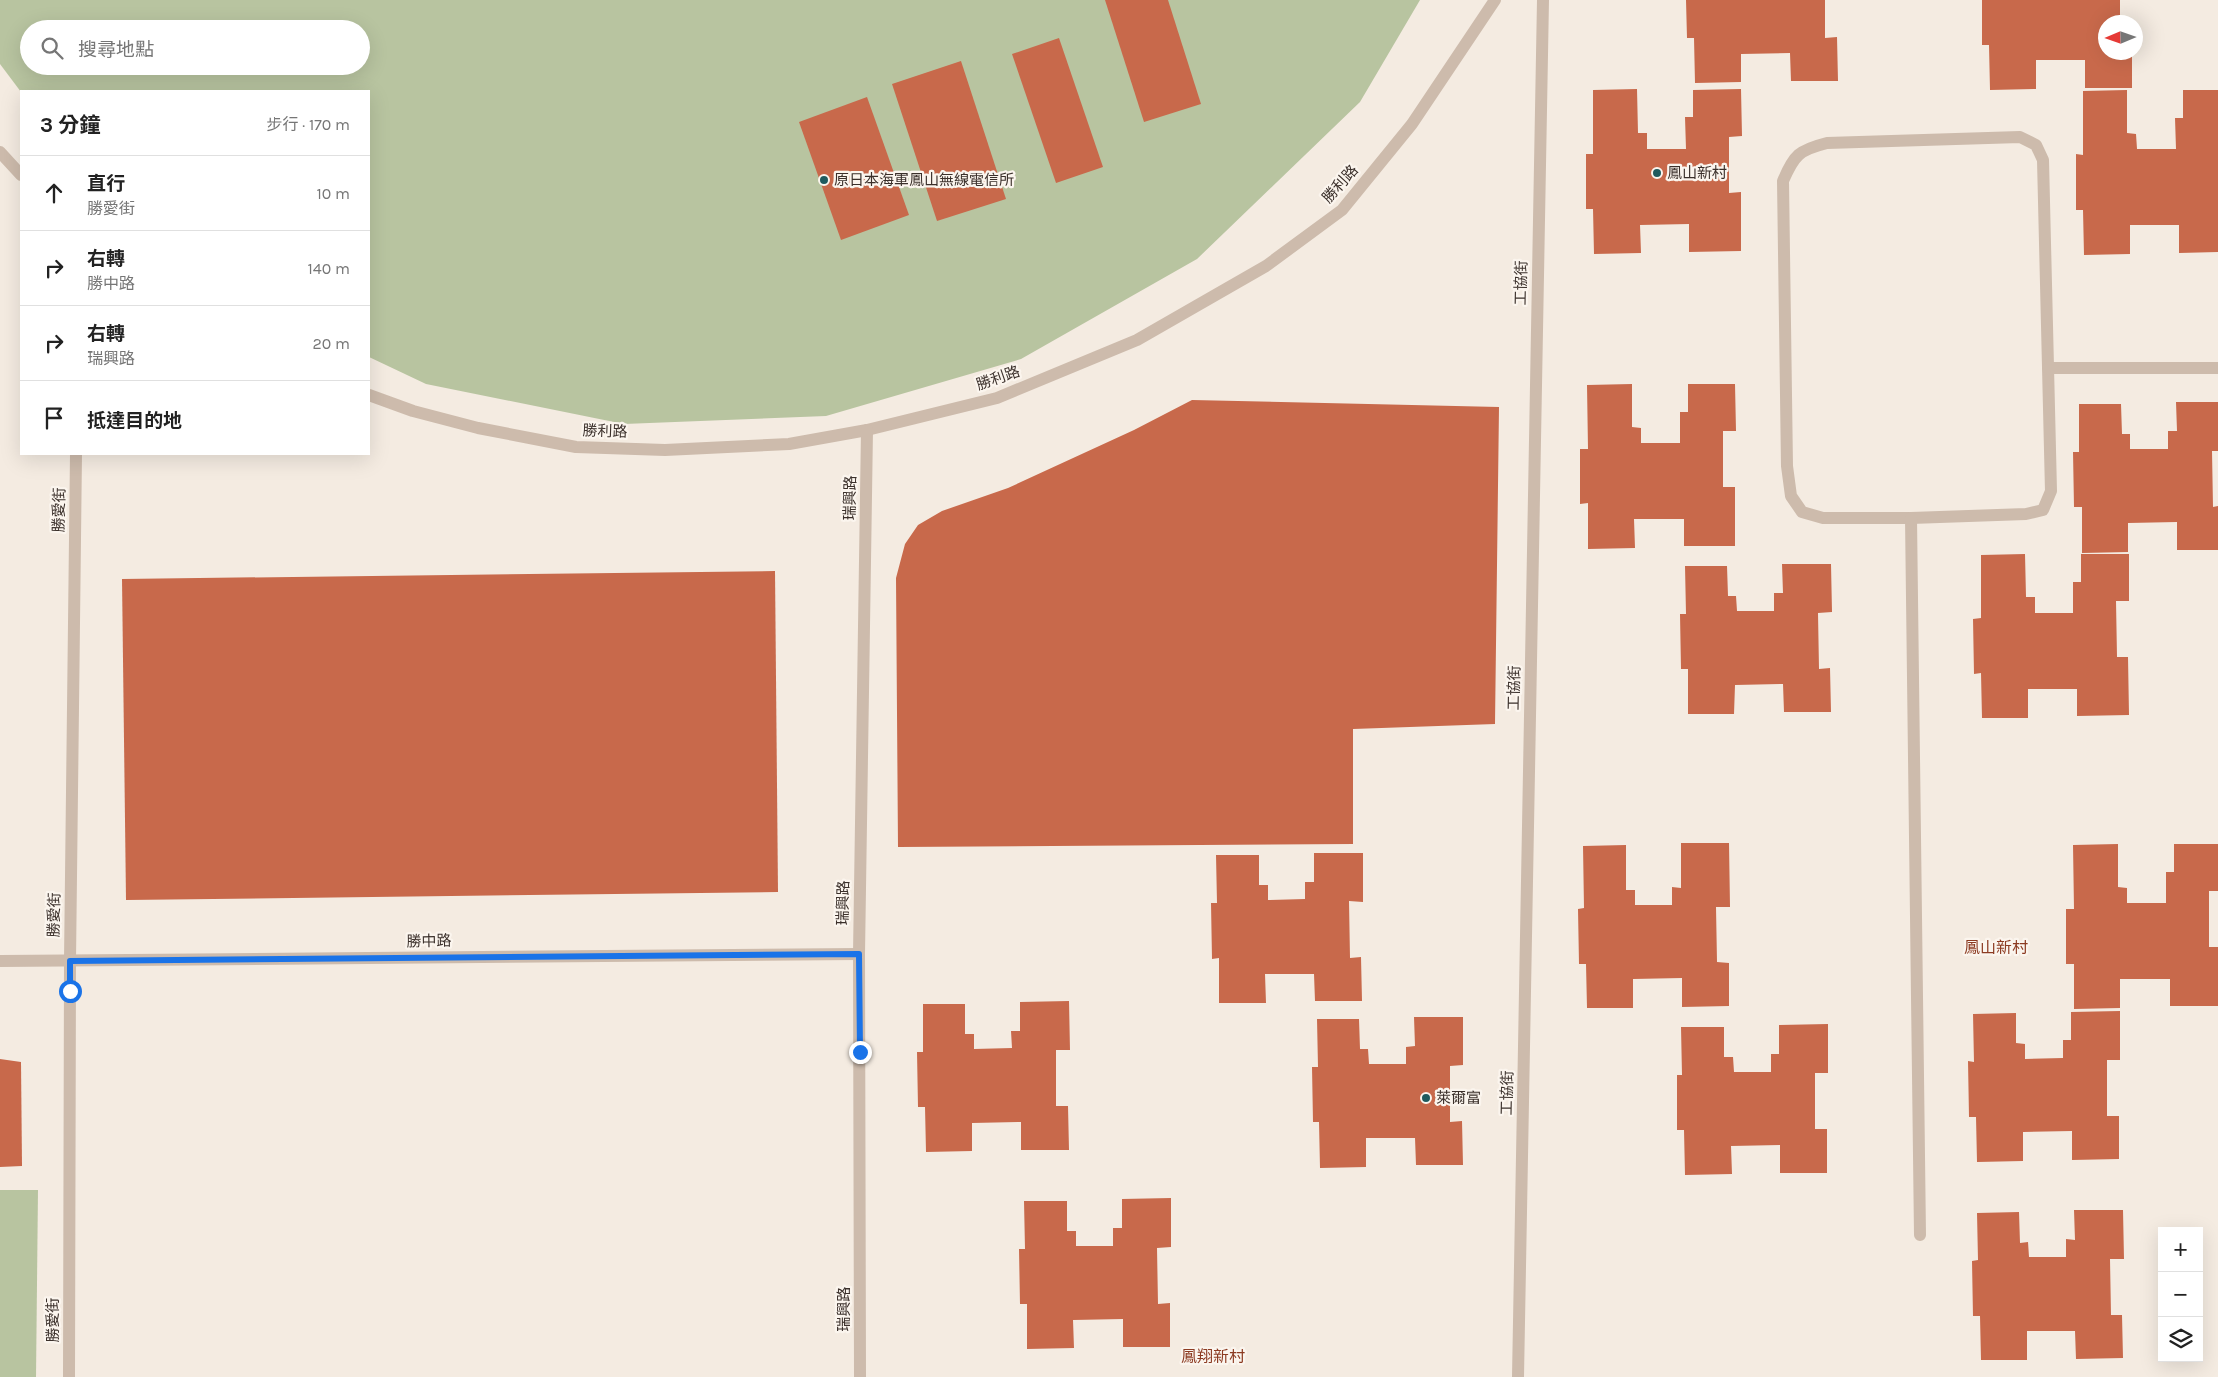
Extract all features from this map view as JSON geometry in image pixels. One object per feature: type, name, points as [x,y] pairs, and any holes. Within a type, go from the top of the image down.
[{"type":"street","name":"勝利路","points":[[370,395],[413,411],[478,428],[576,447],[665,450],[789,444],[867,430],[1005,394],[1137,340],[1266,266],[1342,210],[1412,124],[1495,0]]},
{"type":"street","name":"工協街","points":[[1518,1377],[1543,0]]},
{"type":"street","points":[[2020,136],[2036,145],[2043,160],[2051,491],[2043,510],[2026,514],[1911,518],[1823,518],[1802,512],[1791,496],[1787,466],[1783,181],[1791,160],[1808,148],[1826,143],[2020,136]]},
{"type":"street","points":[[0,152],[20,174]]},
{"type":"street","points":[[2048,368],[2218,368]]},
{"type":"street","name":"瑞興路","points":[[860,1377],[859,954],[867,430]]},
{"type":"street","name":"勝愛街","points":[[69,1377],[70,961],[76,455]]},
{"type":"street","points":[[1911,518],[1920,1235]]},
{"type":"street","name":"勝中路","points":[[0,961],[859,954]]},
{"type":"green space","name":"原日本海軍鳳山無線電信所","points":[[0,0],[1420,0],[1360,102],[1197,259],[1021,359],[826,416],[624,424],[426,384],[370,357],[370,90],[20,91],[0,64]]},
{"type":"green space","points":[[0,1190],[38,1190],[36,1377],[0,1377]]},
{"type":"building","points":[[1105,0],[1168,0],[1201,104],[1144,122]]},
{"type":"building","points":[[1686,0],[1825,0],[1825,38],[1837,37],[1838,81],[1791,81],[1790,53],[1741,54],[1741,82],[1695,83],[1694,38],[1687,38]]},
{"type":"building","points":[[1982,0],[2120,0],[2120,15],[2098,15],[2098,60],[2132,60],[2132,88],[2085,88],[2085,60],[2036,60],[2036,89],[1990,90],[1989,45],[1982,45]]},
{"type":"building","points":[[1059,38],[1103,167],[1056,183],[1012,54]]},
{"type":"building","points":[[961,61],[1006,199],[937,221],[892,84]]},
{"type":"building","name":"鳳山新村","points":[[1637,89],[1638,133],[1647,133],[1647,149],[1686,149],[1685,117],[1693,117],[1693,90],[1741,89],[1742,136],[1729,137],[1729,193],[1741,192],[1741,251],[1689,252],[1689,224],[1640,225],[1641,253],[1594,254],[1593,209],[1586,209],[1586,154],[1593,154],[1593,90]]},
{"type":"building","points":[[2127,90],[2127,133],[2136,134],[2137,149],[2176,149],[2175,118],[2183,118],[2183,90],[2218,90],[2218,252],[2179,253],[2179,225],[2130,225],[2130,254],[2084,255],[2083,210],[2076,210],[2076,154],[2083,155],[2083,91]]},
{"type":"building","points":[[867,97],[909,215],[841,240],[799,122]]},
{"type":"building","points":[[1632,384],[1632,427],[1641,428],[1641,443],[1680,443],[1680,412],[1688,412],[1688,384],[1735,384],[1736,431],[1723,431],[1723,487],[1735,487],[1735,546],[1684,546],[1684,519],[1634,519],[1635,548],[1588,549],[1588,503],[1580,504],[1580,449],[1588,449],[1587,385]]},
{"type":"building","points":[[1192,400],[1499,407],[1495,724],[1353,729],[1353,844],[898,847],[896,578],[905,544],[918,525],[942,511],[1008,488],[1134,430]]},
{"type":"building","points":[[2176,402],[2218,402],[2218,451],[2212,451],[2213,507],[2218,506],[2218,550],[2177,550],[2177,522],[2128,523],[2128,552],[2082,553],[2082,507],[2074,507],[2073,452],[2079,452],[2079,404],[2121,404],[2122,434],[2130,434],[2130,449],[2168,449],[2168,431],[2177,431]]},
{"type":"building","points":[[2025,554],[2026,597],[2035,597],[2035,613],[2073,613],[2073,582],[2081,582],[2081,554],[2129,554],[2129,601],[2116,601],[2117,657],[2128,657],[2129,715],[2077,716],[2077,689],[2028,689],[2028,718],[1982,718],[1981,673],[1974,674],[1973,619],[1981,618],[1981,555]]},
{"type":"building","points":[[1782,564],[1831,564],[1832,612],[1818,613],[1819,669],[1830,668],[1831,712],[1784,712],[1783,684],[1735,685],[1734,714],[1688,714],[1688,669],[1681,669],[1680,614],[1686,614],[1685,566],[1727,566],[1728,596],[1736,596],[1737,611],[1774,611],[1774,593],[1783,593]]},
{"type":"building","points":[[775,571],[778,892],[126,900],[122,579]]},
{"type":"building","points":[[1681,843],[1729,843],[1730,907],[1716,907],[1717,962],[1729,963],[1729,1006],[1682,1007],[1682,978],[1633,979],[1633,1008],[1587,1008],[1586,964],[1579,964],[1578,909],[1584,908],[1583,846],[1626,845],[1626,890],[1635,890],[1635,905],[1672,905],[1672,887],[1681,888]]},
{"type":"building","name":"鳳山新村","points":[[2118,844],[2118,887],[2127,888],[2127,903],[2166,903],[2166,872],[2174,872],[2174,844],[2218,844],[2218,891],[2209,891],[2209,947],[2218,947],[2218,1006],[2170,1006],[2170,979],[2120,979],[2120,1008],[2074,1009],[2074,964],[2066,964],[2066,909],[2074,909],[2073,845]]},
{"type":"building","points":[[1314,853],[1363,853],[1363,902],[1349,901],[1350,958],[1361,957],[1362,1001],[1315,1001],[1314,974],[1265,974],[1266,1003],[1219,1003],[1219,958],[1212,959],[1211,903],[1217,903],[1216,855],[1259,855],[1259,885],[1268,885],[1268,900],[1305,899],[1305,882],[1314,882]]},
{"type":"building","points":[[1069,1001],[1070,1050],[1056,1050],[1056,1106],[1068,1106],[1069,1150],[1021,1150],[1021,1122],[972,1123],[972,1151],[926,1152],[925,1107],[918,1107],[917,1052],[923,1052],[923,1004],[965,1004],[965,1034],[974,1034],[974,1049],[1012,1048],[1011,1031],[1020,1031],[1020,1002]]},
{"type":"building","points":[[2120,1011],[2120,1060],[2107,1060],[2107,1116],[2119,1116],[2119,1159],[2072,1160],[2072,1131],[2023,1132],[2023,1161],[1977,1162],[1976,1117],[1969,1117],[1968,1061],[1974,1062],[1973,1014],[2016,1013],[2016,1043],[2025,1044],[2025,1059],[2063,1058],[2063,1040],[2071,1040],[2071,1012]]},
{"type":"building","points":[[1414,1017],[1463,1017],[1463,1065],[1450,1066],[1450,1122],[1462,1121],[1463,1165],[1416,1165],[1415,1138],[1366,1138],[1366,1167],[1320,1168],[1319,1122],[1313,1122],[1312,1067],[1318,1067],[1317,1019],[1359,1019],[1360,1049],[1368,1049],[1369,1064],[1406,1064],[1406,1047],[1415,1046]]},
{"type":"building","points":[[1828,1024],[1828,1073],[1815,1073],[1815,1129],[1827,1129],[1827,1173],[1780,1173],[1780,1145],[1731,1146],[1732,1174],[1685,1175],[1684,1130],[1677,1130],[1677,1075],[1682,1075],[1681,1027],[1724,1027],[1724,1057],[1733,1057],[1734,1072],[1771,1072],[1771,1054],[1779,1054],[1779,1025]]},
{"type":"building","points":[[0,1059],[21,1062],[22,1166],[0,1167]]},
{"type":"building","points":[[1171,1198],[1171,1247],[1157,1248],[1158,1304],[1170,1303],[1170,1347],[1123,1347],[1123,1319],[1073,1320],[1074,1348],[1027,1349],[1027,1304],[1020,1304],[1019,1249],[1025,1249],[1024,1201],[1067,1201],[1067,1231],[1076,1231],[1076,1246],[1113,1246],[1113,1228],[1122,1228],[1122,1199]]},
{"type":"building","points":[[2074,1210],[2123,1210],[2124,1259],[2110,1259],[2111,1315],[2122,1315],[2123,1358],[2076,1359],[2075,1331],[2027,1331],[2027,1360],[1981,1360],[1980,1316],[1973,1316],[1972,1261],[1978,1260],[1977,1213],[2019,1212],[2020,1243],[2028,1242],[2029,1257],[2066,1257],[2066,1239],[2075,1240]]},
{"type":"place","name":"鳳山新村","points":[[1657,173]]},
{"type":"place","name":"原日本海軍鳳山無線電信所","points":[[824,180]]},
{"type":"place","name":"萊爾富","points":[[1426,1098]]},
{"type":"district","name":"鳳山新村","points":[[1996,947]]},
{"type":"district","name":"鳳翔新村","points":[[1213,1356]]},
{"type":"route","points":[[70,991],[70,961],[859,954],[860,1052]]}]
